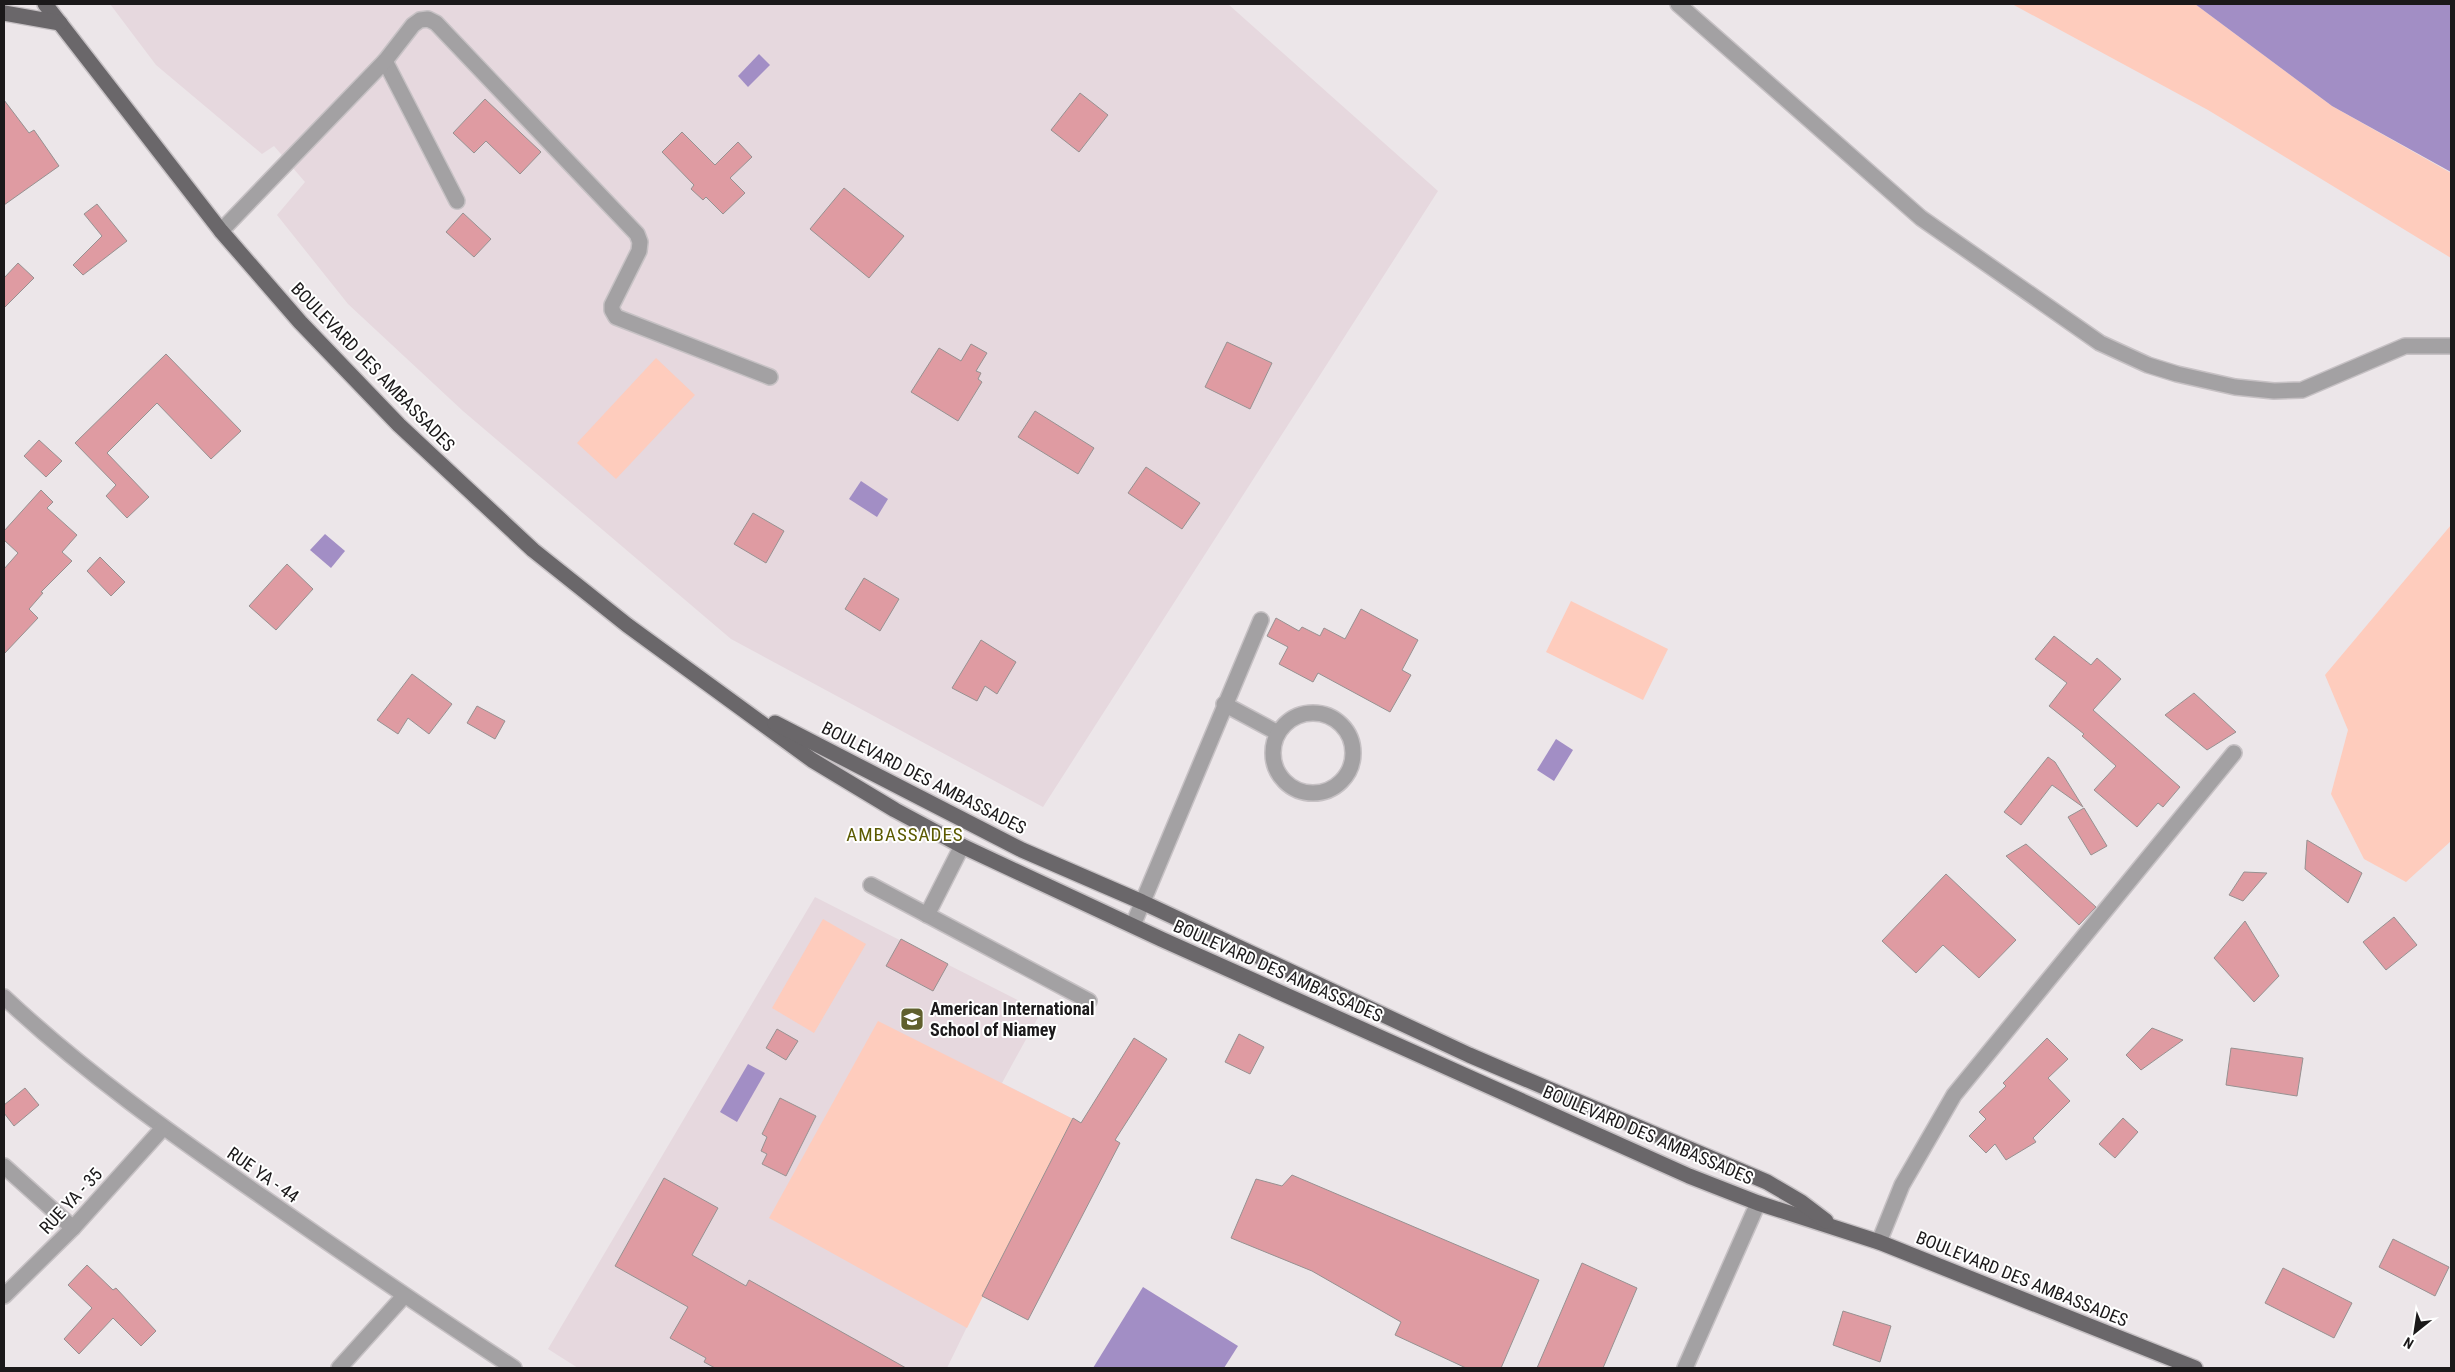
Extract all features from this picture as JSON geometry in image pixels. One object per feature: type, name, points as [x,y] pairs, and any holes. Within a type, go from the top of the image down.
[{"type":"main road","name":"BOULEVARD DES AMBASSADES","points":[[45,4],[221,231],[300,322],[393,418],[533,550],[627,625],[812,760],[895,810],[962,846],[1688,1176],[1758,1203],[1879,1242],[2195,1368]]},
{"type":"main road","points":[[4,13],[60,24]]},
{"type":"main road","name":"BOULEVARD DES AMBASSADES","points":[[731,701],[1022,850],[1142,902],[1469,1055],[1767,1182],[1801,1202],[1834,1227]]},
{"type":"street","points":[[1678,4],[1921,218],[2066,321],[2100,343],[2148,365],[2219,384],[2274,391],[2302,390],[2405,346],[2451,346]]},
{"type":"street","points":[[221,231],[385,61],[420,20],[428,19],[436,23],[636,234],[640,242],[639,251],[612,305],[612,310],[616,317],[770,377]]},
{"type":"street","points":[[385,61],[457,202]]},
{"type":"street","points":[[1133,925],[1224,704],[1261,620]]},
{"type":"street","points":[[1224,704],[1278,733]]},
{"type":"street","points":[[1301,714],[1328,715],[1338,721],[1348,732],[1353,744],[1353,764],[1342,783],[1329,791],[1317,794],[1303,793],[1289,786],[1276,771],[1272,756],[1278,733],[1286,722],[1301,714]]},
{"type":"street","points":[[1879,1242],[1902,1184],[1954,1095],[2234,753]]},
{"type":"street","points":[[927,915],[962,846]]},
{"type":"street","points":[[870,885],[1089,1001]]},
{"type":"street","name":"RUE YA - 44","points":[[4,997],[48,1038],[162,1128],[404,1296],[514,1368]]},
{"type":"street","name":"RUE YA - 35","points":[[4,1296],[73,1228],[162,1128]]},
{"type":"street","points":[[4,1166],[73,1228]]},
{"type":"street","points":[[1685,1368],[1758,1203]]},
{"type":"street","points":[[339,1368],[404,1296]]},
{"type":"shaded area","points":[[110,4],[1228,4],[1438,191],[1043,807],[731,639],[463,411],[348,304],[277,215],[305,182],[274,146],[262,154],[156,65]]},
{"type":"shaded area","points":[[2012,4],[2195,4],[2332,106],[2451,173],[2451,258],[2208,110]]},
{"type":"shaded area","points":[[2195,4],[2451,4],[2451,172],[2332,106]]},
{"type":"shaded area","points":[[759,54],[770,65],[748,87],[738,76]]},
{"type":"shaded area","points":[[656,358],[695,395],[616,479],[577,443]]},
{"type":"shaded area","points":[[861,481],[888,499],[877,517],[849,499]]},
{"type":"shaded area","points":[[2451,525],[2451,841],[2406,882],[2364,859],[2331,794],[2348,730],[2325,675]]},
{"type":"shaded area","points":[[325,534],[345,551],[331,568],[310,550]]},
{"type":"shaded area","points":[[1571,601],[1668,649],[1643,700],[1546,652]]},
{"type":"shaded area","points":[[1556,739],[1573,750],[1554,781],[1537,770]]},
{"type":"shaded area","points":[[815,897],[1041,1012],[1002,1083],[1073,1119],[947,1368],[578,1368],[548,1349]]},
{"type":"shaded area","points":[[823,919],[866,944],[814,1033],[772,1008]]},
{"type":"shaded area","points":[[878,1021],[1073,1119],[967,1328],[769,1218]]},
{"type":"shaded area","points":[[748,1064],[765,1073],[737,1122],[720,1112]]},
{"type":"shaded area","points":[[1143,1287],[1238,1346],[1224,1368],[1093,1368]]},
{"type":"building","points":[[1080,93],[1108,115],[1079,152],[1051,130]]},
{"type":"building","points":[[485,99],[541,152],[520,174],[486,141],[474,153],[453,133]]},
{"type":"building","points":[[4,100],[29,133],[34,130],[59,166],[4,205]]},
{"type":"building","points":[[682,132],[715,165],[738,142],[752,157],[730,178],[745,193],[723,214],[706,197],[703,200],[691,189],[694,185],[662,152]]},
{"type":"building","points":[[844,188],[904,236],[869,278],[810,229]]},
{"type":"building","points":[[97,204],[127,241],[83,275],[73,265],[102,236],[84,214]]},
{"type":"building","points":[[463,213],[491,239],[474,257],[446,232]]},
{"type":"building","points":[[18,263],[34,278],[4,308],[4,278]]},
{"type":"building","points":[[1227,342],[1272,363],[1250,409],[1205,387]]},
{"type":"building","points":[[971,344],[987,353],[976,371],[981,373],[978,379],[982,382],[958,421],[911,392],[939,348],[961,361]]},
{"type":"building","points":[[166,354],[241,431],[211,459],[157,403],[107,453],[149,497],[127,518],[106,496],[116,485],[75,443]]},
{"type":"building","points":[[1035,411],[1094,448],[1078,474],[1018,437]]},
{"type":"building","points":[[39,440],[62,461],[46,477],[24,456]]},
{"type":"building","points":[[1146,467],[1200,503],[1182,529],[1128,493]]},
{"type":"building","points":[[41,490],[53,502],[47,508],[77,535],[62,552],[72,561],[41,592],[43,593],[29,609],[38,618],[4,654],[4,569],[18,553],[4,540],[4,531]]},
{"type":"building","points":[[753,513],[784,531],[766,563],[734,544]]},
{"type":"building","points":[[100,557],[125,582],[111,596],[87,571]]},
{"type":"building","points":[[287,564],[313,589],[276,630],[249,606]]},
{"type":"building","points":[[864,578],[899,599],[880,631],[845,609]]},
{"type":"building","points":[[1361,609],[1418,640],[1402,670],[1411,675],[1390,712],[1318,673],[1313,682],[1279,664],[1288,647],[1267,636],[1276,618],[1299,631],[1302,627],[1320,636],[1324,628],[1345,639]]},
{"type":"building","points":[[2054,636],[2091,665],[2097,658],[2121,679],[2093,710],[2180,787],[2163,807],[2158,803],[2137,827],[2094,790],[2116,766],[2082,736],[2084,734],[2049,706],[2067,683],[2035,659]]},
{"type":"building","points":[[981,640],[1016,662],[997,694],[985,686],[977,701],[952,688]]},
{"type":"building","points":[[412,674],[452,704],[429,734],[408,718],[398,734],[377,720]]},
{"type":"building","points":[[2194,693],[2236,732],[2207,750],[2165,715]]},
{"type":"building","points":[[477,706],[505,721],[495,739],[467,723]]},
{"type":"building","points":[[2048,757],[2055,762],[2083,807],[2052,785],[2021,825],[2004,812]]},
{"type":"building","points":[[2084,808],[2107,846],[2091,855],[2068,817]]},
{"type":"building","points":[[2307,840],[2362,873],[2348,903],[2305,869]]},
{"type":"building","points":[[2026,844],[2096,907],[2079,925],[2006,856]]},
{"type":"building","points":[[2244,872],[2267,873],[2243,901],[2229,895]]},
{"type":"building","points":[[1946,874],[2016,940],[1979,978],[1943,945],[1916,973],[1882,941]]},
{"type":"building","points":[[2394,917],[2417,945],[2386,970],[2363,942]]},
{"type":"building","points":[[2245,921],[2279,976],[2254,1002],[2214,958]]},
{"type":"building","points":[[901,939],[948,964],[933,991],[886,966]]},
{"type":"building","points":[[2152,1028],[2183,1040],[2141,1070],[2126,1055]]},
{"type":"building","points":[[777,1029],[798,1041],[786,1060],[766,1048]]},
{"type":"building","points":[[1239,1034],[1264,1047],[1250,1074],[1225,1062]]},
{"type":"building","points":[[1134,1038],[1167,1059],[1115,1140],[1120,1143],[1028,1320],[982,1296],[1073,1118],[1081,1123]]},
{"type":"building","points":[[2047,1038],[2068,1059],[2048,1078],[2070,1101],[2033,1138],[2036,1142],[2006,1160],[1995,1144],[1986,1153],[1969,1136],[1986,1119],[1979,1112],[2006,1086],[2003,1083]]},
{"type":"building","points":[[2231,1048],[2303,1058],[2297,1096],[2226,1085]]},
{"type":"building","points":[[25,1088],[39,1105],[14,1126],[4,1113],[4,1105]]},
{"type":"building","points":[[780,1098],[816,1116],[786,1176],[762,1164],[767,1154],[761,1151],[767,1137],[762,1134]]},
{"type":"building","points":[[2123,1118],[2138,1132],[2115,1158],[2099,1144]]},
{"type":"building","points":[[1292,1175],[1539,1280],[1501,1368],[1466,1368],[1395,1335],[1401,1322],[1312,1271],[1231,1238],[1256,1179],[1282,1186]]},
{"type":"building","points":[[664,1178],[718,1208],[692,1255],[746,1286],[749,1280],[906,1368],[715,1368],[704,1362],[706,1358],[670,1338],[688,1307],[615,1266]]},
{"type":"building","points":[[2393,1239],[2449,1267],[2435,1296],[2379,1267]]},
{"type":"building","points":[[1582,1263],[1637,1288],[1603,1368],[1537,1368]]},
{"type":"building","points":[[87,1265],[113,1290],[116,1288],[156,1331],[141,1346],[113,1318],[79,1354],[64,1339],[92,1308],[68,1285]]},
{"type":"building","points":[[2283,1268],[2352,1303],[2334,1338],[2265,1303]]},
{"type":"building","points":[[1843,1311],[1891,1326],[1880,1362],[1833,1345]]},
{"type":"place","name":"American International School of Niamey","points":[[912,1019]]},
{"type":"district","name":"AMBASSADES","points":[[905,834]]}]
